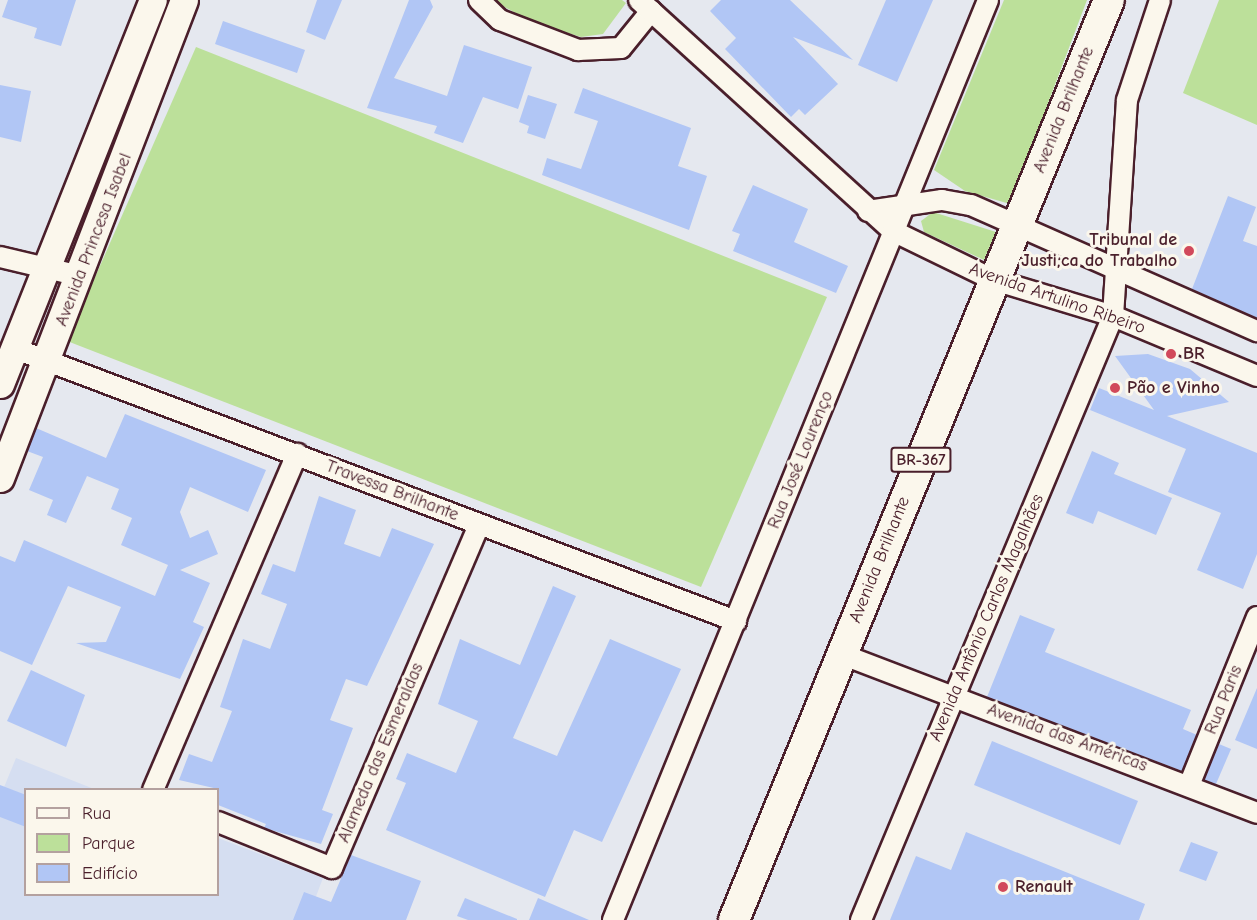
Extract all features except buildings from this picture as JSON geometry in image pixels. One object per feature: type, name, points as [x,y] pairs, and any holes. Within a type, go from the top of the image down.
[{"type":"main road","name":"Avenida Princesa Isabel","points":[[0,384],[49,268],[153,0]]},
{"type":"main road","name":"Avenida Princesa Isabel","points":[[0,478],[48,361],[184,0]]},
{"type":"main road","name":"Avenida Brilhante","points":[[734,920],[1109,0]]},
{"type":"street","points":[[479,0],[500,20],[578,50],[621,48],[645,6]]},
{"type":"street","name":"Rua José Lourenço","points":[[613,920],[988,0]]},
{"type":"street","points":[[1113,316],[1112,271],[1127,100],[1160,0]]},
{"type":"street","name":"Avenida Artulino Ribeiro","points":[[645,6],[868,211],[893,231],[994,280],[1113,316],[1257,376]]},
{"type":"street","points":[[868,211],[905,202],[971,206],[1017,224],[1112,271],[1257,331]]},
{"type":"street","points":[[0,256],[80,276]]},
{"type":"street","name":"Avenida Antônio Carlos Magalhães","points":[[866,918],[955,696],[1113,316]]},
{"type":"street","name":"Travessa Brilhante","points":[[16,349],[736,621]]},
{"type":"street","points":[[153,788],[297,454]]},
{"type":"street","name":"Alameda das Esmeraldas","points":[[219,822],[332,868],[479,525]]},
{"type":"street","name":"Rua Paris","points":[[1190,783],[1257,617]]},
{"type":"street","name":"Avenida das Américas","points":[[841,654],[1190,783],[1257,813]]},
{"type":"shaded area","points":[[16,758],[91,788],[24,788],[24,896],[219,896],[219,838],[323,878],[307,920],[0,920],[0,797]]},
{"type":"green space","points":[[492,0],[622,0],[626,3],[603,34],[581,37],[532,22]]},
{"type":"green space","points":[[1004,0],[1087,0],[1010,204],[965,191],[934,170]]},
{"type":"green space","points":[[1219,0],[1257,0],[1257,125],[1183,93]]},
{"type":"green space","points":[[196,47],[827,297],[701,587],[67,341]]},
{"type":"green space","points":[[933,212],[996,232],[984,260],[924,232],[921,221]]},
{"type":"place","name":"Tribunal de Justi;ca do Trabalho","points":[[1189,251]]},
{"type":"place","name":"BR","points":[[1171,354]]},
{"type":"place","name":"Pão e Vinho","points":[[1115,388]]},
{"type":"place","name":"Renault","points":[[1003,887]]}]
